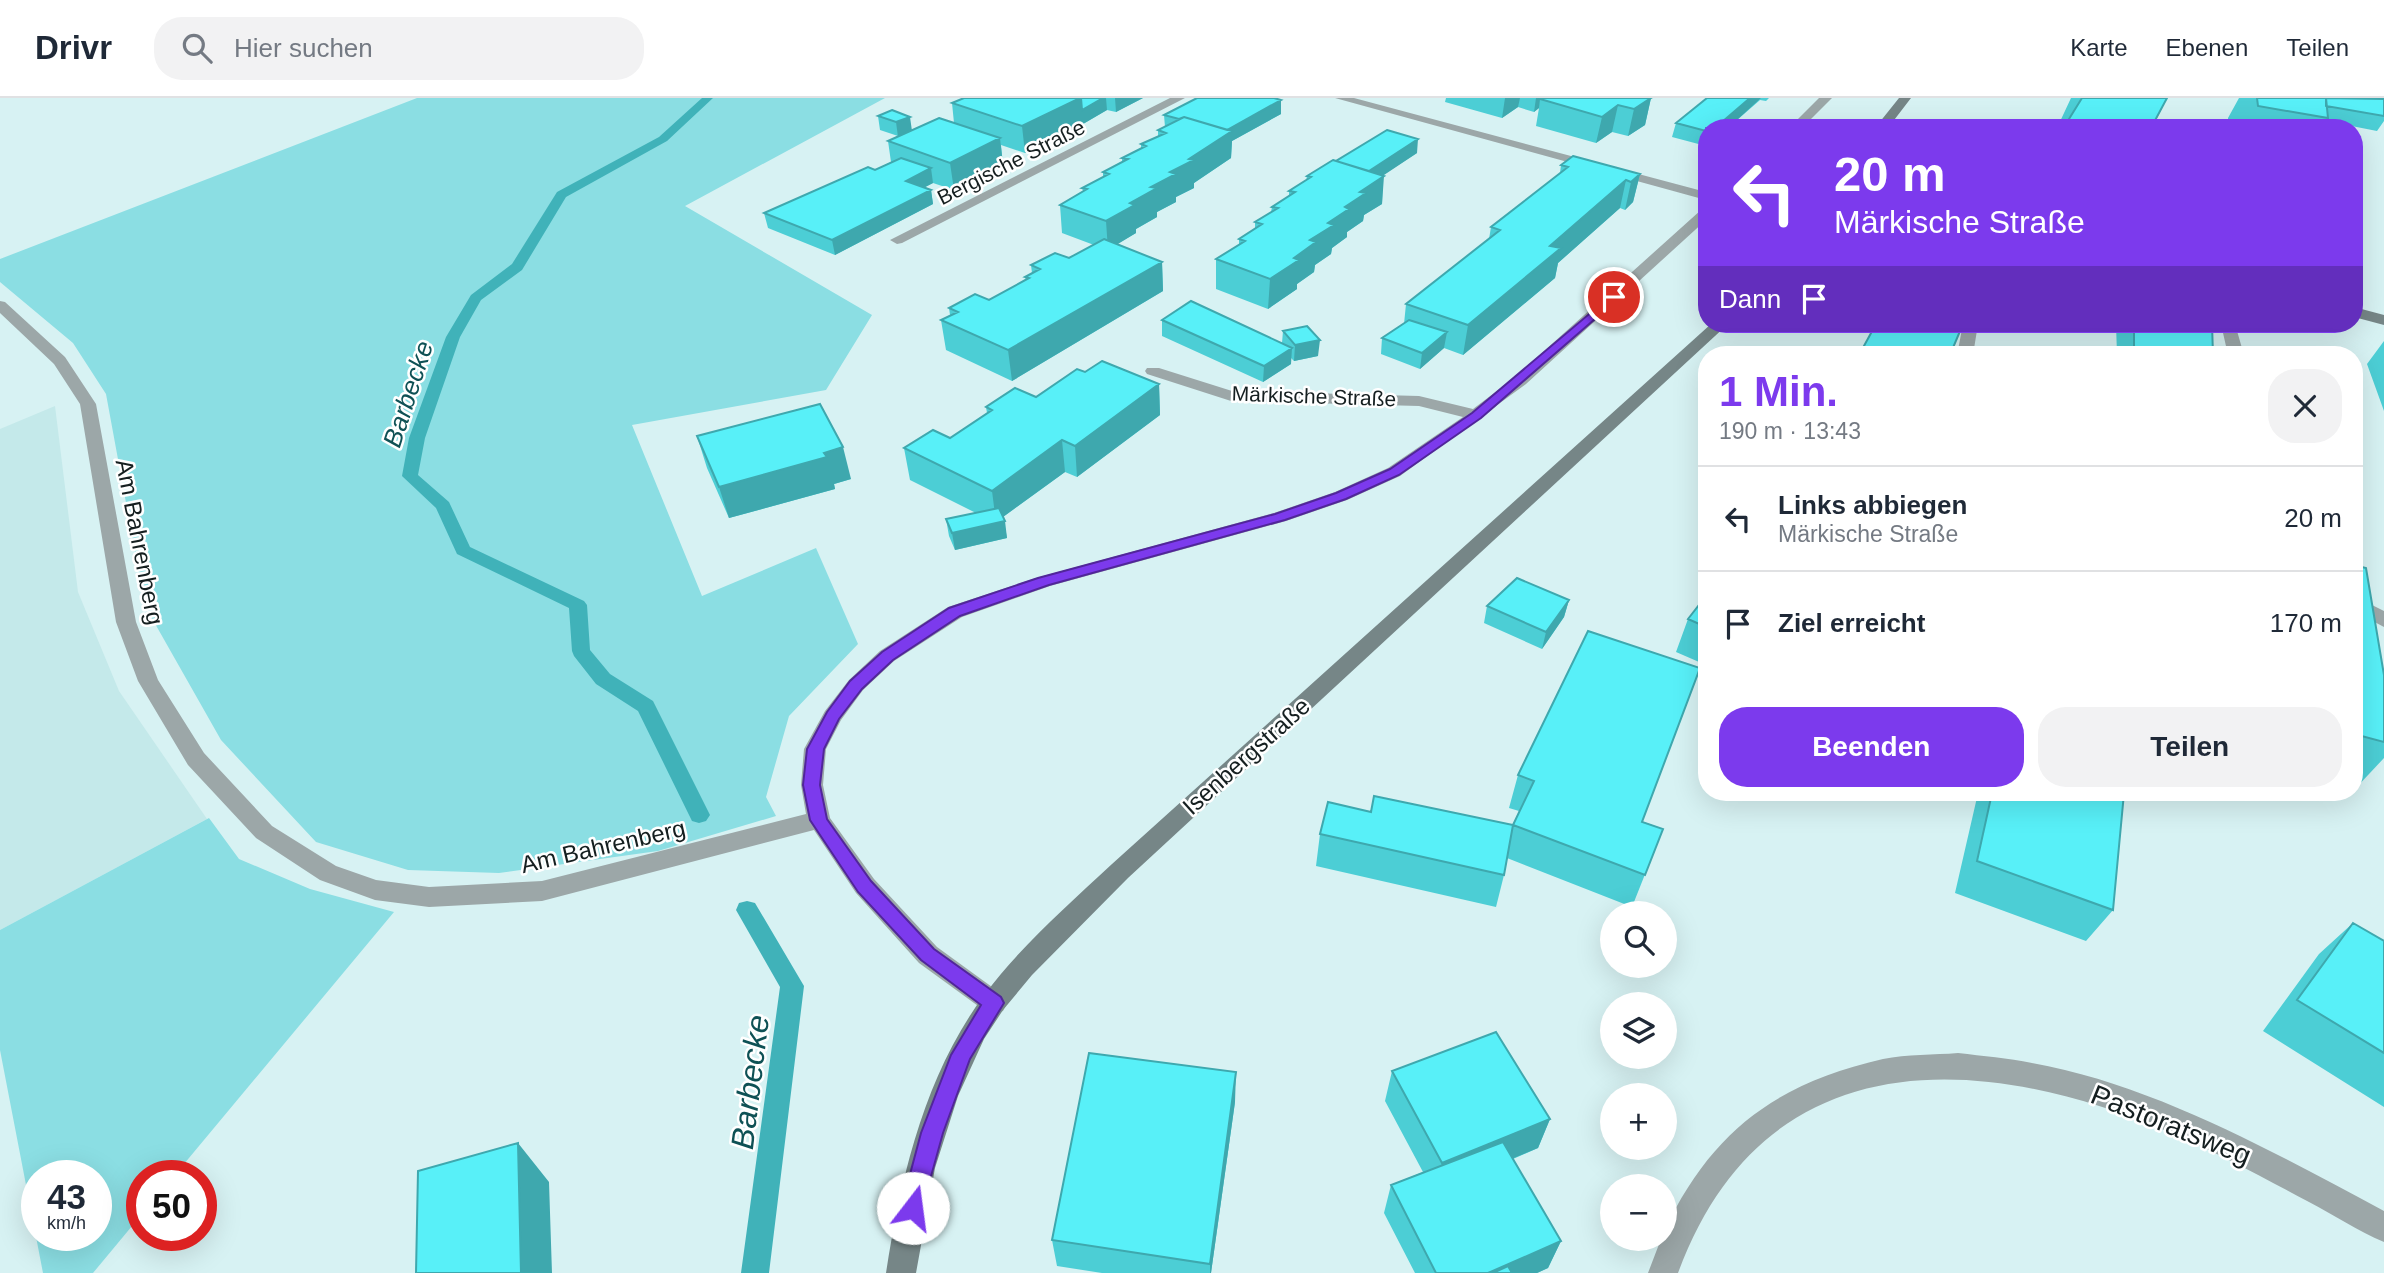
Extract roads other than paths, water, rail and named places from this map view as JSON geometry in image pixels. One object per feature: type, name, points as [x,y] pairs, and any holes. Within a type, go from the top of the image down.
[{"type":"main road","points":[[1888,119],[1905,98]]},
{"type":"main road","points":[[2363,314],[2384,320]]},
{"type":"main road","name":"Isenbergstraße","points":[[901,1273],[906,1233],[932,1133],[961,1055],[994,1003],[1055,932],[1710,333]]},
{"type":"street","name":"Bergische Straße","points":[[897,240],[1180,98]]},
{"type":"street","points":[[1341,98],[1698,194]]},
{"type":"street","points":[[1804,119],[1826,98]]},
{"type":"street","points":[[994,1003],[928,955],[865,886],[819,820],[812,785],[815,749],[833,716],[856,685],[887,656],[955,612],[1044,582],[1267,521],[1341,496],[1394,472],[1520,381],[1698,221]]},
{"type":"street","name":"Am Bahrenberg","points":[[0,305],[49,347],[72,374],[88,404],[126,622],[148,681],[196,759],[264,832],[328,873],[375,890],[429,897],[542,891],[819,820]]},
{"type":"street","name":"Märkische Straße","points":[[1153,370],[1231,396],[1419,401],[1476,415]]},
{"type":"street","points":[[2363,607],[2384,620]]},
{"type":"street","name":"Pastoratsweg","points":[[1663,1273],[1677,1231],[1702,1186],[1735,1145],[1787,1106],[1846,1079],[1911,1067],[1980,1066],[2055,1081],[2136,1105],[2271,1166],[2384,1227]]},
{"type":"waterway","name":"Barbecke","points":[[699,815],[646,706],[603,679],[581,651],[578,605],[463,550],[443,506],[410,476],[417,438],[453,337],[476,298],[517,267],[561,195],[663,139],[708,98]]},
{"type":"waterway","name":"Barbecke","points":[[747,910],[792,986],[755,1273]]}]
